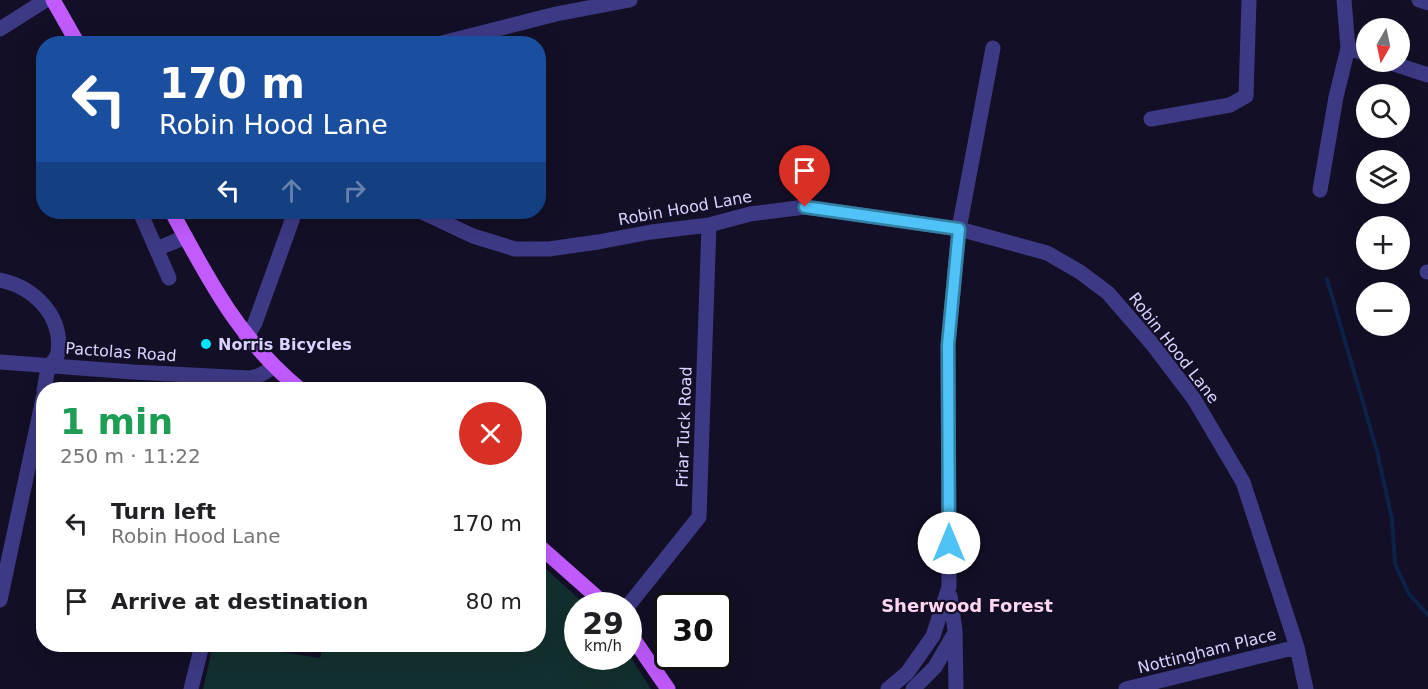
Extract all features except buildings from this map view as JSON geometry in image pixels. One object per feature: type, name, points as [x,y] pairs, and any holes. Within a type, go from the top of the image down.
[{"type":"main road","points":[[53,0],[73,36]]},
{"type":"main road","points":[[176,219],[204,271],[246,338],[273,368],[291,382]]},
{"type":"main road","points":[[546,552],[591,592]]},
{"type":"main road","points":[[642,651],[668,689]]},
{"type":"street","points":[[0,28],[46,0]]},
{"type":"street","points":[[469,36],[556,14],[630,0]]},
{"type":"street","points":[[1151,119],[1230,105],[1246,96],[1249,0]]},
{"type":"street","points":[[1320,190],[1336,96],[1348,48],[1344,0]]},
{"type":"street","points":[[1419,0],[1428,3]]},
{"type":"street","points":[[956,688],[955,630],[949,587],[948,345],[959,229],[993,48]]},
{"type":"street","points":[[1348,48],[1356,51]]},
{"type":"street","points":[[1410,69],[1428,75]]},
{"type":"street","name":"Robin Hood Lane","points":[[437,219],[473,236],[514,249],[549,249],[709,225],[750,214],[805,207],[959,229],[1047,253],[1080,272],[1108,293],[1153,345],[1194,399],[1243,482],[1297,648],[1306,689]]},
{"type":"street","points":[[143,219],[169,278]]},
{"type":"street","points":[[246,338],[255,323],[292,219]]},
{"type":"street","name":"Friar Tuck Road","points":[[639,592],[699,517],[709,225]]},
{"type":"street","points":[[156,249],[186,237]]},
{"type":"street","points":[[0,280],[19,285],[54,317],[58,329],[58,352],[56,360],[50,366],[46,382]]},
{"type":"street","name":"Pactolas Road","points":[[0,362],[228,382]]},
{"type":"street","name":"Pactolas Road","points":[[252,382],[273,368]]},
{"type":"street","points":[[0,600],[36,430]]},
{"type":"street","points":[[888,689],[907,673],[933,636],[949,587]]},
{"type":"street","points":[[913,689],[946,651],[955,630]]},
{"type":"street","name":"Nottingham Place","points":[[1126,689],[1297,648]]},
{"type":"street","points":[[191,689],[199,652]]},
{"type":"street","points":[[920,657],[956,688]]},
{"type":"green space","points":[[546,569],[571,592],[564,592],[564,670],[639,670],[651,689],[203,689],[211,652],[281,652],[320,658],[321,652],[546,652]]},
{"type":"waterway","points":[[1327,279],[1377,451],[1392,519],[1395,564],[1409,594],[1428,615]]},
{"type":"place","name":"Norris Bicycles","points":[[206,344]]},
{"type":"district","name":"Sherwood Forest","points":[[967,605]]},
{"type":"route","points":[[805,207],[959,229],[948,345],[949,543]]}]
